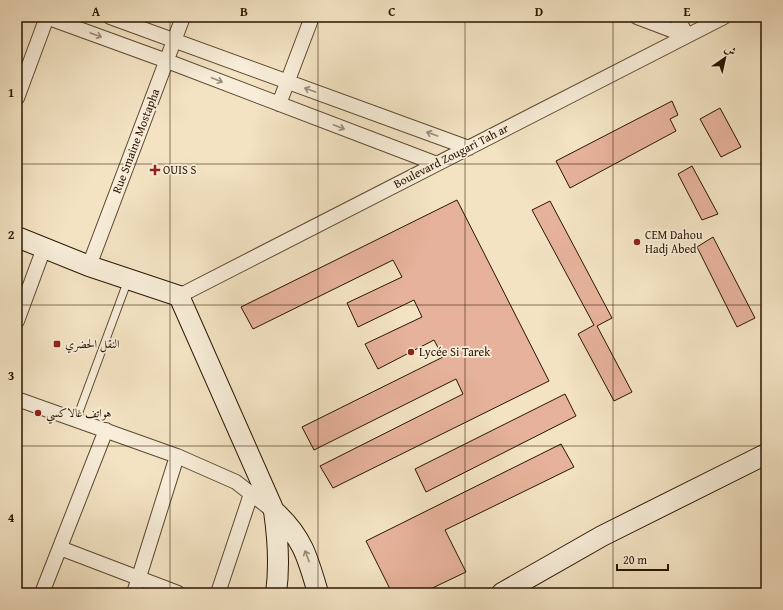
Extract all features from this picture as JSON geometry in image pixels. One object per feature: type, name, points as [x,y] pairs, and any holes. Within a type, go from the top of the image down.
[{"type":"street","points":[[17,98],[47,17],[167,60],[437,164]]},
{"type":"street","points":[[110,17],[468,148]]},
{"type":"street","name":"Rue Smaine Mostapha","points":[[89,266],[183,17]]},
{"type":"street","points":[[279,104],[312,17]]},
{"type":"street","points":[[637,17],[687,36]]},
{"type":"street","points":[[677,17],[687,36]]},
{"type":"street","name":"Boulevard Zougari Tah ar","points":[[179,296],[724,17]]},
{"type":"street","points":[[17,237],[89,266],[179,296],[274,511],[278,539],[278,577],[276,593]]},
{"type":"street","points":[[17,321],[44,248]]},
{"type":"street","points":[[17,399],[177,456],[236,482],[274,511],[288,524],[299,538],[307,555],[318,593]]},
{"type":"street","points":[[42,593],[106,430]]},
{"type":"street","points":[[502,593],[602,536],[766,454]]},
{"type":"street","points":[[134,593],[140,578],[177,456]]},
{"type":"street","points":[[218,593],[251,494]]},
{"type":"street","points":[[60,548],[178,593]]},
{"type":"lane","points":[[76,420],[128,280]]},
{"type":"building","points":[[766,47],[766,58],[761,49]]},
{"type":"building","points":[[672,101],[678,115],[670,119],[676,131],[570,188],[556,161]]},
{"type":"building","points":[[720,108],[741,147],[721,157],[700,119]]},
{"type":"building","points":[[692,166],[718,214],[702,220],[678,174]]},
{"type":"building","points":[[457,200],[549,381],[333,488],[320,466],[463,394],[456,379],[314,450],[302,427],[443,357],[434,340],[378,369],[365,344],[422,317],[414,300],[358,327],[347,303],[402,277],[393,260],[253,329],[241,307]]},
{"type":"building","points":[[550,201],[612,318],[597,326],[632,392],[614,401],[578,334],[594,325],[532,210]]},
{"type":"building","points":[[713,237],[755,318],[737,327],[697,247]]},
{"type":"building","points":[[565,394],[576,416],[426,492],[415,469]]},
{"type":"building","points":[[561,444],[574,467],[445,530],[466,572],[422,593],[392,593],[366,541]]},
{"type":"place","name":"OUIS S","points":[[155,170]]},
{"type":"place","name":"CEM Dahou Hadj Abed","points":[[637,242]]},
{"type":"place","name":"النقل الحضري","points":[[57,344]]},
{"type":"place","name":"Lycée Si Tarek","points":[[411,352]]},
{"type":"place","name":"هواتف غالاكسي","points":[[38,413]]}]
